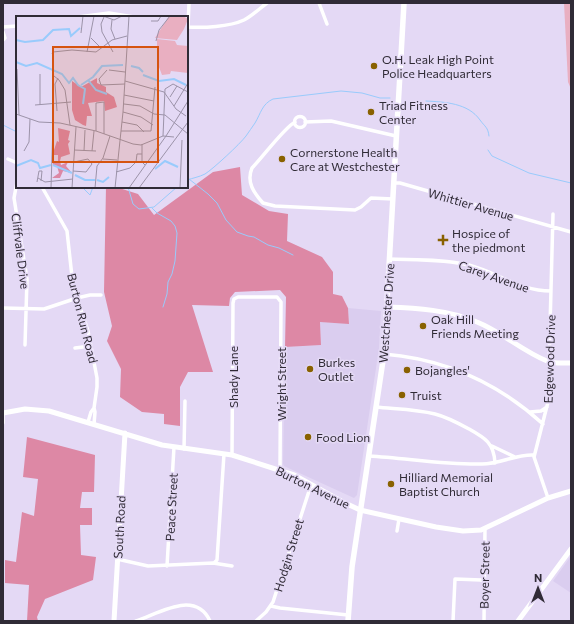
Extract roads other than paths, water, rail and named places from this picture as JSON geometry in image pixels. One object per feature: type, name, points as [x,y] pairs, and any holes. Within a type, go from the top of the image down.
[{"type":"main road","name":"Westchester Drive","points":[[348,618],[352,567],[384,354],[404,3]]},
{"type":"street","points":[[189,3],[188,27],[235,23],[249,17],[264,4]]},
{"type":"street","points":[[319,3],[327,24]]},
{"type":"street","points":[[84,16],[109,12],[129,16]]},
{"type":"street","points":[[3,27],[16,26]]},
{"type":"street","points":[[3,32],[5,38],[3,40]]},
{"type":"street","points":[[393,199],[371,198],[355,210],[275,206],[263,204],[250,184],[250,174],[252,168],[290,124],[295,122],[299,117],[303,118],[306,122],[331,121],[396,136]]},
{"type":"street","points":[[295,122],[297,127],[300,128],[303,127],[306,122]]},
{"type":"street","points":[[8,158],[16,162]]},
{"type":"street","name":"Whittier Avenue","points":[[394,183],[400,183],[571,232]]},
{"type":"street","name":"Cliffvale Drive","points":[[16,187],[14,198],[27,279],[25,345]]},
{"type":"street","name":"Burton Run Road","points":[[43,188],[66,230],[73,286],[88,331],[97,387],[94,408],[95,412],[91,423]]},
{"type":"street","name":"Edgewood Drive","points":[[534,455],[547,407],[553,214]]},
{"type":"street","name":"Carey Avenue","points":[[389,259],[456,263],[490,272],[525,288],[551,291]]},
{"type":"street","points":[[3,308],[44,309],[77,298],[90,295],[101,295]]},
{"type":"street","name":"Wright Street","points":[[234,299],[238,296],[273,296],[280,298],[282,302],[280,470]]},
{"type":"street","name":"Shady Lane","points":[[232,455],[234,299]]},
{"type":"street","points":[[387,308],[412,308],[440,311],[477,321],[497,331],[549,362],[571,363]]},
{"type":"street","points":[[74,348],[90,346]]},
{"type":"street","points":[[384,354],[446,365],[464,372],[499,390],[530,412],[543,424]]},
{"type":"street","points":[[184,401],[184,449]]},
{"type":"street","points":[[376,407],[418,410],[444,416],[481,436],[492,446],[516,457]]},
{"type":"street","points":[[530,412],[541,411],[547,407]]},
{"type":"street","name":"Burton Avenue","points":[[3,413],[25,409],[40,409],[174,448],[232,455],[280,470],[311,484],[360,510],[434,527],[463,531],[485,528],[548,498],[571,491]]},
{"type":"street","points":[[3,413],[3,423]]},
{"type":"street","name":"South Road","points":[[114,621],[125,433]]},
{"type":"street","points":[[492,446],[495,463]]},
{"type":"street","name":"Peace Street","points":[[167,566],[174,448]]},
{"type":"street","points":[[213,563],[217,560],[224,454]]},
{"type":"street","points":[[369,456],[459,464],[495,463],[516,457],[534,455],[548,498]]},
{"type":"street","name":"Hodgin Street","points":[[256,621],[271,606],[276,596],[311,484]]},
{"type":"street","points":[[397,531],[399,519]]},
{"type":"street","name":"Boyer Street","points":[[484,621],[485,528]]},
{"type":"street","points":[[518,621],[571,549]]},
{"type":"street","points":[[117,559],[148,566],[213,563],[232,566]]},
{"type":"street","points":[[453,621],[456,580],[484,581]]},
{"type":"street","points":[[136,621],[182,605],[196,607],[202,610],[210,621]]},
{"type":"street","points":[[271,606],[348,618]]},
{"type":"waterway","points":[[188,180],[205,174],[238,145],[255,123],[266,103],[273,99],[341,91],[362,93],[380,98],[390,98]]},
{"type":"waterway","points":[[426,101],[456,104],[469,110],[475,114],[486,127],[489,136]]},
{"type":"waterway","points":[[3,125],[16,132]]},
{"type":"waterway","points":[[488,150],[492,156],[529,173],[571,183]]},
{"type":"waterway","points":[[189,179],[217,203],[226,220],[237,232],[254,237],[268,245],[279,248],[293,255]]},
{"type":"waterway","points":[[83,188],[90,195],[93,188]]},
{"type":"waterway","points":[[128,188],[133,204],[139,209],[154,207],[176,188]]},
{"type":"waterway","points":[[152,208],[157,213],[171,221],[175,226],[177,233],[175,261],[172,274],[168,282],[167,294],[163,307]]},
{"type":"place","name":"O.H. Leak High Point Police Headquarters","points":[[374,66]]},
{"type":"place","name":"Triad Fitness Center","points":[[371,112]]},
{"type":"place","name":"Cornerstone Health Care at Westchester","points":[[282,159]]},
{"type":"place","name":"Hospice of the piedmont","points":[[443,240]]},
{"type":"place","name":"Oak Hill Friends Meeting","points":[[423,326]]},
{"type":"place","name":"Burkes Outlet","points":[[310,369]]},
{"type":"place","name":"Bojangles'","points":[[407,370]]},
{"type":"place","name":"Truist","points":[[402,395]]},
{"type":"place","name":"Food Lion","points":[[308,437]]},
{"type":"place","name":"Hilliard Memorial Baptist Church","points":[[391,484]]}]
